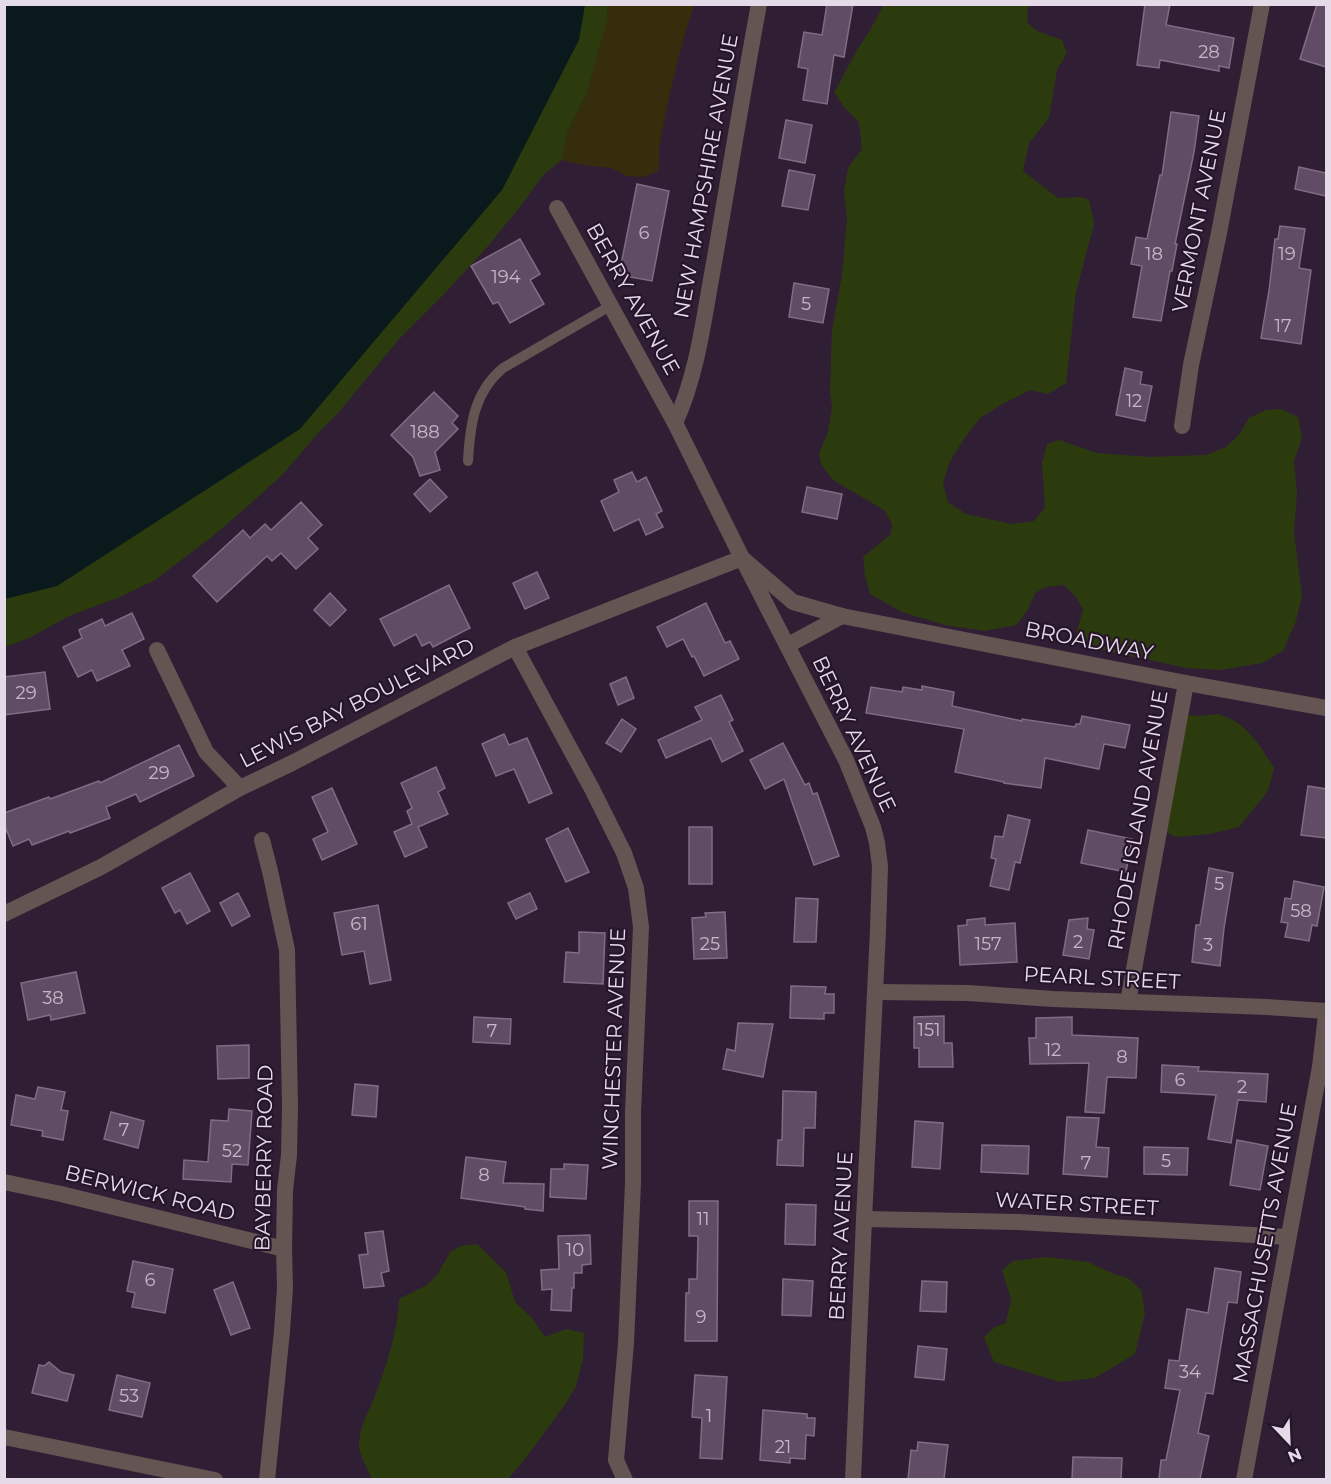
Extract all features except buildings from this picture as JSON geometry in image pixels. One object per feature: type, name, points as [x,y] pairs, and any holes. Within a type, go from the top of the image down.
[{"type":"street","name":"NEW HAMPSHIRE AVENUE","points":[[675,423],[684,403],[697,356],[759,4]]},
{"type":"street","name":"VERMONT AVENUE","points":[[1182,426],[1191,366],[1219,233],[1262,4]]},
{"type":"street","name":"BERRY AVENUE","points":[[557,208],[675,423],[846,760],[873,827],[877,843],[880,866],[878,931],[853,1479]]},
{"type":"street","name":"BROADWAY","points":[[742,558],[793,602],[842,616],[1326,708]]},
{"type":"street","name":"LEWIS BAY BOULEVARD","points":[[4,914],[101,867],[240,788],[515,646],[742,558]]},
{"type":"street","points":[[788,645],[842,616]]},
{"type":"street","name":"WINCHESTER AVENUE","points":[[515,646],[598,800],[624,853],[636,888],[641,927],[633,1112],[633,1183],[626,1343],[616,1460],[625,1479]]},
{"type":"street","points":[[157,650],[206,752],[240,788]]},
{"type":"street","name":"RHODE ISLAND AVENUE","points":[[1128,1002],[1186,683]]},
{"type":"street","name":"BAYBERRY ROAD","points":[[262,840],[287,950],[290,1105],[289,1155],[285,1190],[285,1288],[267,1479]]},
{"type":"street","name":"PEARL STREET","points":[[875,992],[968,993],[1326,1013]]},
{"type":"street","name":"MASSACHUSETTS AVENUE","points":[[1244,1479],[1320,1067],[1326,1013]]},
{"type":"street","name":"BERWICK ROAD","points":[[4,1182],[284,1249]]},
{"type":"street","name":"WATER STREET","points":[[864,1219],[1018,1222],[1288,1237]]},
{"type":"street","points":[[4,1437],[215,1479]]},
{"type":"lane","points":[[468,461],[469,439],[476,404],[497,374],[503,368],[610,306]]},
{"type":"green space","points":[[537,5],[607,5],[608,18],[587,93],[568,131],[562,160],[544,174],[488,246],[400,338],[339,412],[283,474],[249,505],[155,580],[120,597],[69,616],[29,638],[5,647],[5,554]]},
{"type":"green space","points":[[883,5],[1031,5],[1028,8],[1027,22],[1037,31],[1062,40],[1067,53],[1057,70],[1049,118],[1029,143],[1023,171],[1058,198],[1081,197],[1089,200],[1094,224],[1076,292],[1066,383],[1048,394],[1030,390],[980,418],[949,463],[943,483],[948,502],[966,514],[1012,524],[1034,521],[1045,508],[1042,463],[1047,444],[1059,440],[1097,453],[1150,457],[1206,455],[1226,447],[1239,435],[1249,418],[1266,410],[1281,409],[1298,417],[1302,438],[1294,461],[1297,492],[1294,532],[1302,596],[1296,621],[1283,651],[1262,663],[1221,670],[1187,668],[1088,647],[1076,635],[1083,609],[1064,585],[1046,587],[1035,593],[1027,611],[1016,625],[985,631],[945,625],[902,612],[870,594],[863,557],[891,534],[892,524],[884,510],[833,480],[821,464],[819,453],[828,432],[832,407],[830,392],[832,331],[842,275],[847,218],[844,191],[848,168],[862,149],[859,122],[844,107],[834,92]]},
{"type":"green space","points":[[1218,714],[1242,726],[1266,755],[1274,768],[1268,791],[1239,827],[1210,834],[1175,837],[1166,832],[1177,729],[1189,715]]},
{"type":"green space","points":[[477,1244],[506,1272],[515,1302],[532,1318],[545,1337],[566,1329],[584,1333],[583,1359],[576,1386],[528,1455],[508,1479],[372,1479],[360,1453],[359,1438],[388,1359],[397,1321],[399,1299],[427,1285],[438,1274],[450,1252],[461,1246]]},
{"type":"green space","points":[[1046,1257],[1088,1262],[1128,1278],[1141,1290],[1145,1313],[1135,1354],[1095,1378],[1060,1382],[994,1362],[984,1337],[995,1327],[1006,1323],[1011,1299],[1002,1270],[1013,1261]]},
{"type":"sand","points":[[607,5],[694,5],[659,146],[658,171],[643,177],[627,176],[611,168],[562,160],[568,131],[587,93],[608,18]]},
{"type":"shaded area","points":[[4,5],[585,5],[579,40],[502,190],[300,429],[57,586],[5,599]]}]
